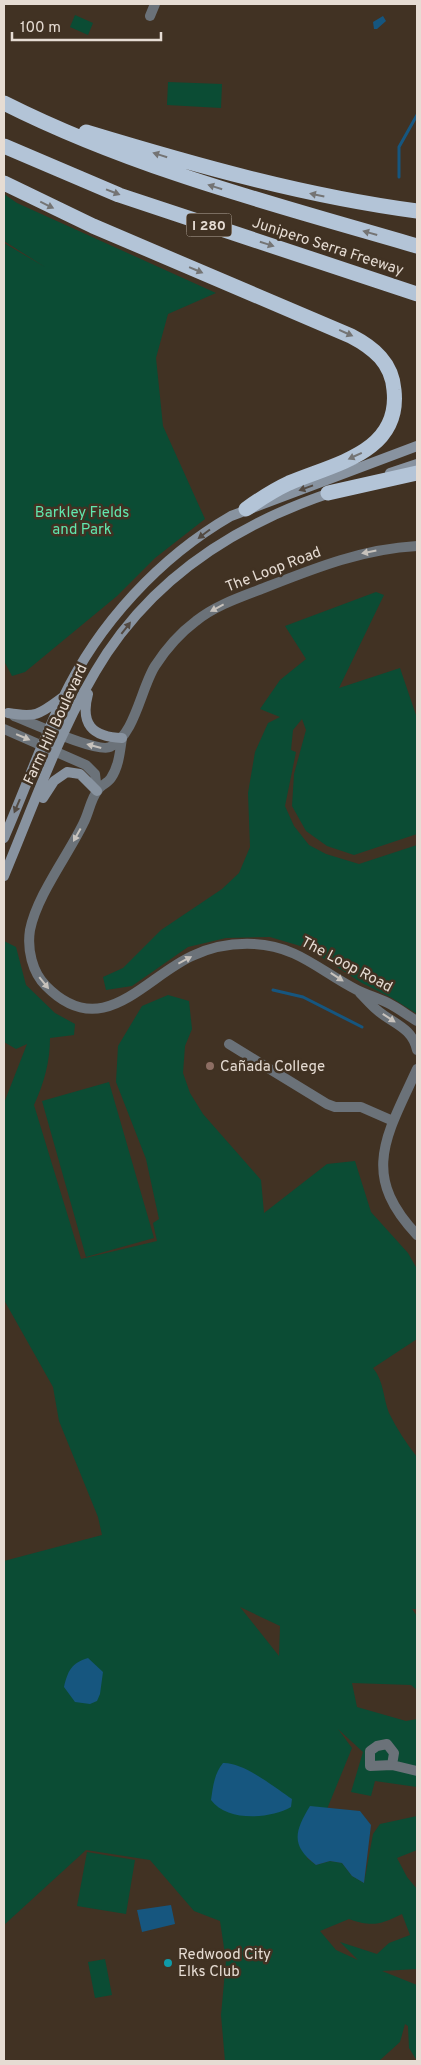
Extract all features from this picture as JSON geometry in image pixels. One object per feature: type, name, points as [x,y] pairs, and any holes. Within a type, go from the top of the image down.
[{"type":"highway","name":"Junipero Serra Freeway","points":[[4,103],[131,159],[190,179],[417,246]]},
{"type":"highway","points":[[22,112],[258,182],[333,198],[417,211]]},
{"type":"highway","name":"Junipero Serra Freeway","points":[[4,146],[119,195],[417,294]]},
{"type":"highway","points":[[4,183],[93,226],[351,336],[365,343],[384,361],[394,384],[394,408],[391,421],[378,440],[359,454],[269,493],[246,509]]},
{"type":"highway","points":[[328,493],[417,473]]},
{"type":"main road","name":"Farm Hill Boulevard","points":[[4,838],[63,696],[104,631],[146,583],[206,532],[246,509],[417,446]]},
{"type":"main road","name":"Farm Hill Boulevard","points":[[4,876],[64,735],[98,668],[120,636],[145,606],[192,563],[230,536],[328,493],[417,464]]},
{"type":"main road","points":[[98,668],[86,702],[86,720],[97,733],[108,737],[122,738]]},
{"type":"main road","points":[[6,713],[28,717],[37,714],[63,696]]},
{"type":"main road","points":[[27,821],[60,774],[67,772],[80,774],[97,791]]},
{"type":"street","points":[[150,16],[155,4]]},
{"type":"street","name":"The Loop Road","points":[[417,546],[367,552],[333,561],[211,611],[185,630],[163,654],[147,681],[122,738],[119,760],[111,778],[97,791],[85,821],[38,907],[30,930],[31,957],[42,982],[52,992],[80,1006],[95,1008],[110,1006],[136,994],[191,956],[207,950],[240,944],[271,946],[301,956],[356,989],[387,1002],[417,1021]]},
{"type":"street","points":[[6,713],[102,749],[110,747],[122,738]]},
{"type":"street","points":[[4,729],[86,765],[95,774],[97,791]]},
{"type":"street","points":[[356,989],[378,1011],[407,1030],[412,1036],[417,1050]]},
{"type":"street","points":[[229,1044],[327,1104],[336,1107],[361,1107],[393,1121]]},
{"type":"street","points":[[417,1069],[393,1121],[385,1147],[383,1174],[385,1186],[400,1216],[417,1235]]},
{"type":"street","points":[[392,1765],[417,1771]]},
{"type":"green space","points":[[75,15],[93,23],[88,35],[70,27]]},
{"type":"green space","points":[[168,82],[222,84],[221,108],[167,105]]},
{"type":"green space","name":"Barkley Fields and Park","points":[[4,194],[17,203],[216,293],[168,314],[156,358],[163,426],[205,519],[155,558],[117,596],[25,672],[12,676],[4,661],[4,243],[45,267],[4,241]]},
{"type":"green space","points":[[376,592],[384,595],[339,688],[400,668],[417,718],[417,834],[354,855],[327,846],[306,831],[292,806],[294,774],[306,730],[302,719],[293,730],[291,750],[296,752],[285,806],[294,826],[309,845],[326,854],[359,864],[417,845],[417,1014],[392,998],[362,983],[307,948],[270,937],[226,938],[188,947],[132,986],[106,990],[103,977],[123,968],[161,930],[222,889],[239,873],[250,847],[248,793],[255,752],[268,723],[280,717],[260,709],[280,680],[306,659],[285,626]]},
{"type":"green space","points":[[4,941],[16,947],[26,985],[55,1013],[75,1024],[74,1035],[50,1038],[46,1072],[34,1105],[81,1259],[157,1241],[153,1223],[159,1219],[146,1159],[116,1082],[118,1046],[142,1006],[168,995],[189,1001],[192,1029],[185,1046],[183,1073],[190,1093],[203,1114],[261,1180],[264,1213],[327,1164],[355,1161],[371,1212],[408,1253],[417,1269],[417,1339],[373,1368],[381,1384],[389,1413],[417,1457],[417,1609],[412,1609],[417,1616],[417,1690],[411,1685],[352,1683],[357,1707],[406,1721],[417,1719],[417,1787],[375,1781],[371,1796],[351,1792],[363,1752],[338,1729],[352,1748],[307,1858],[316,1865],[330,1861],[342,1863],[352,1876],[364,1883],[373,1834],[380,1824],[417,1816],[417,1850],[397,1858],[407,1877],[417,1889],[417,1969],[382,1971],[417,1985],[417,2061],[409,2048],[408,2026],[405,2024],[400,2042],[379,2061],[225,2061],[221,2015],[226,1961],[220,1921],[194,1911],[150,1860],[86,1850],[4,1925],[4,1561],[102,1535],[98,1517],[59,1421],[53,1387],[4,1300],[4,1103],[27,1044],[16,1049],[4,1042]],"holes":[[[240,1607],[280,1626],[279,1656]],[[402,1914],[410,1935],[389,1943],[377,1954],[340,1942],[358,1960],[336,1950],[320,1931],[349,1919],[376,1924],[388,1921]]]},
{"type":"green space","points":[[109,1082],[154,1238],[86,1257],[42,1101]]},
{"type":"green space","points":[[87,1852],[135,1860],[126,1914],[77,1906]]},
{"type":"green space","points":[[105,1959],[112,1995],[95,1998],[88,1962]]},
{"type":"water","points":[[383,16],[386,21],[377,29],[374,29],[373,22]]},
{"type":"water","points":[[88,1658],[103,1672],[100,1694],[97,1701],[90,1704],[75,1702],[64,1687],[71,1668],[78,1662]]},
{"type":"water","points":[[223,1763],[240,1767],[259,1776],[292,1799],[291,1807],[272,1814],[249,1816],[227,1812],[218,1807],[211,1800],[213,1785]]},
{"type":"water","points":[[310,1806],[360,1811],[371,1825],[364,1883],[352,1876],[342,1863],[330,1861],[316,1865],[302,1851],[299,1845],[298,1831]]},
{"type":"water","points":[[171,1905],[175,1924],[142,1932],[137,1910]]},
{"type":"waterway","points":[[399,177],[399,147],[417,115]]},
{"type":"waterway","points":[[273,990],[303,997],[362,1027]]},
{"type":"place","name":"Cañada College","points":[[210,1066]]},
{"type":"place","name":"Redwood City Elks Club","points":[[168,1963]]}]
